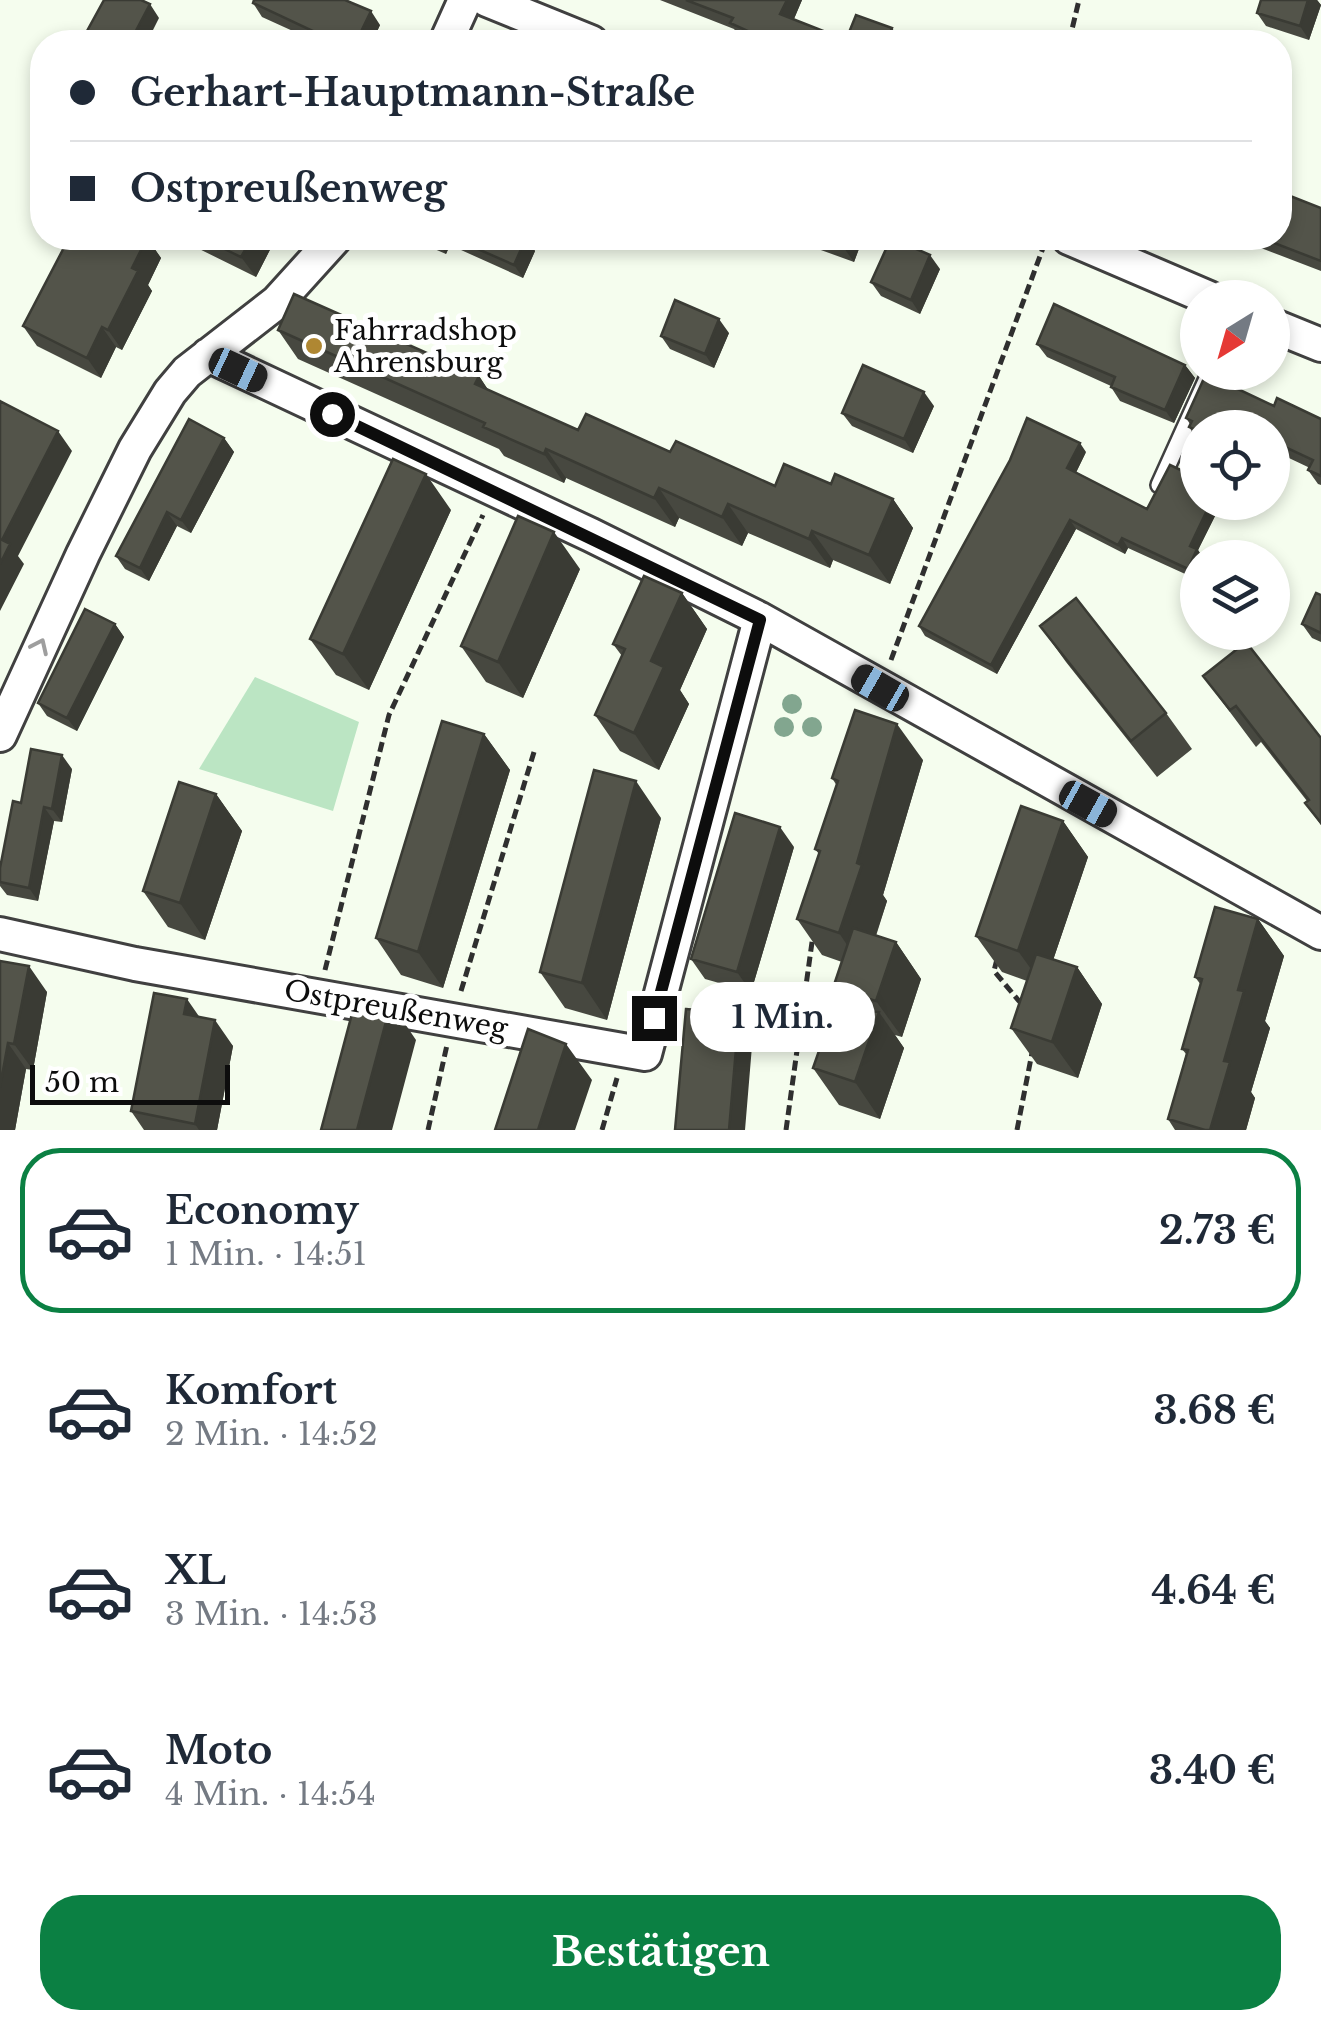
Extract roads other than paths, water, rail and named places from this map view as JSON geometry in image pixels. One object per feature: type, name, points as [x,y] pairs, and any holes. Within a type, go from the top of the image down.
[{"type":"street","points":[[452,30],[466,0]]},
{"type":"street","points":[[488,0],[562,30]]},
{"type":"street","points":[[0,735],[135,449],[170,392],[208,355],[278,302],[324,250]]},
{"type":"street","points":[[1097,250],[1180,286]]},
{"type":"street","points":[[1290,333],[1321,346]]},
{"type":"street","points":[[208,355],[760,620],[1321,933]]},
{"type":"street","name":"Ostpreußenweg","points":[[0,934],[135,964],[644,1054],[760,620]]},
{"type":"lane","points":[[1159,485],[1202,390]]},
{"type":"place","name":"Fahrradshop Ahrensburg","points":[[314,346]]}]
